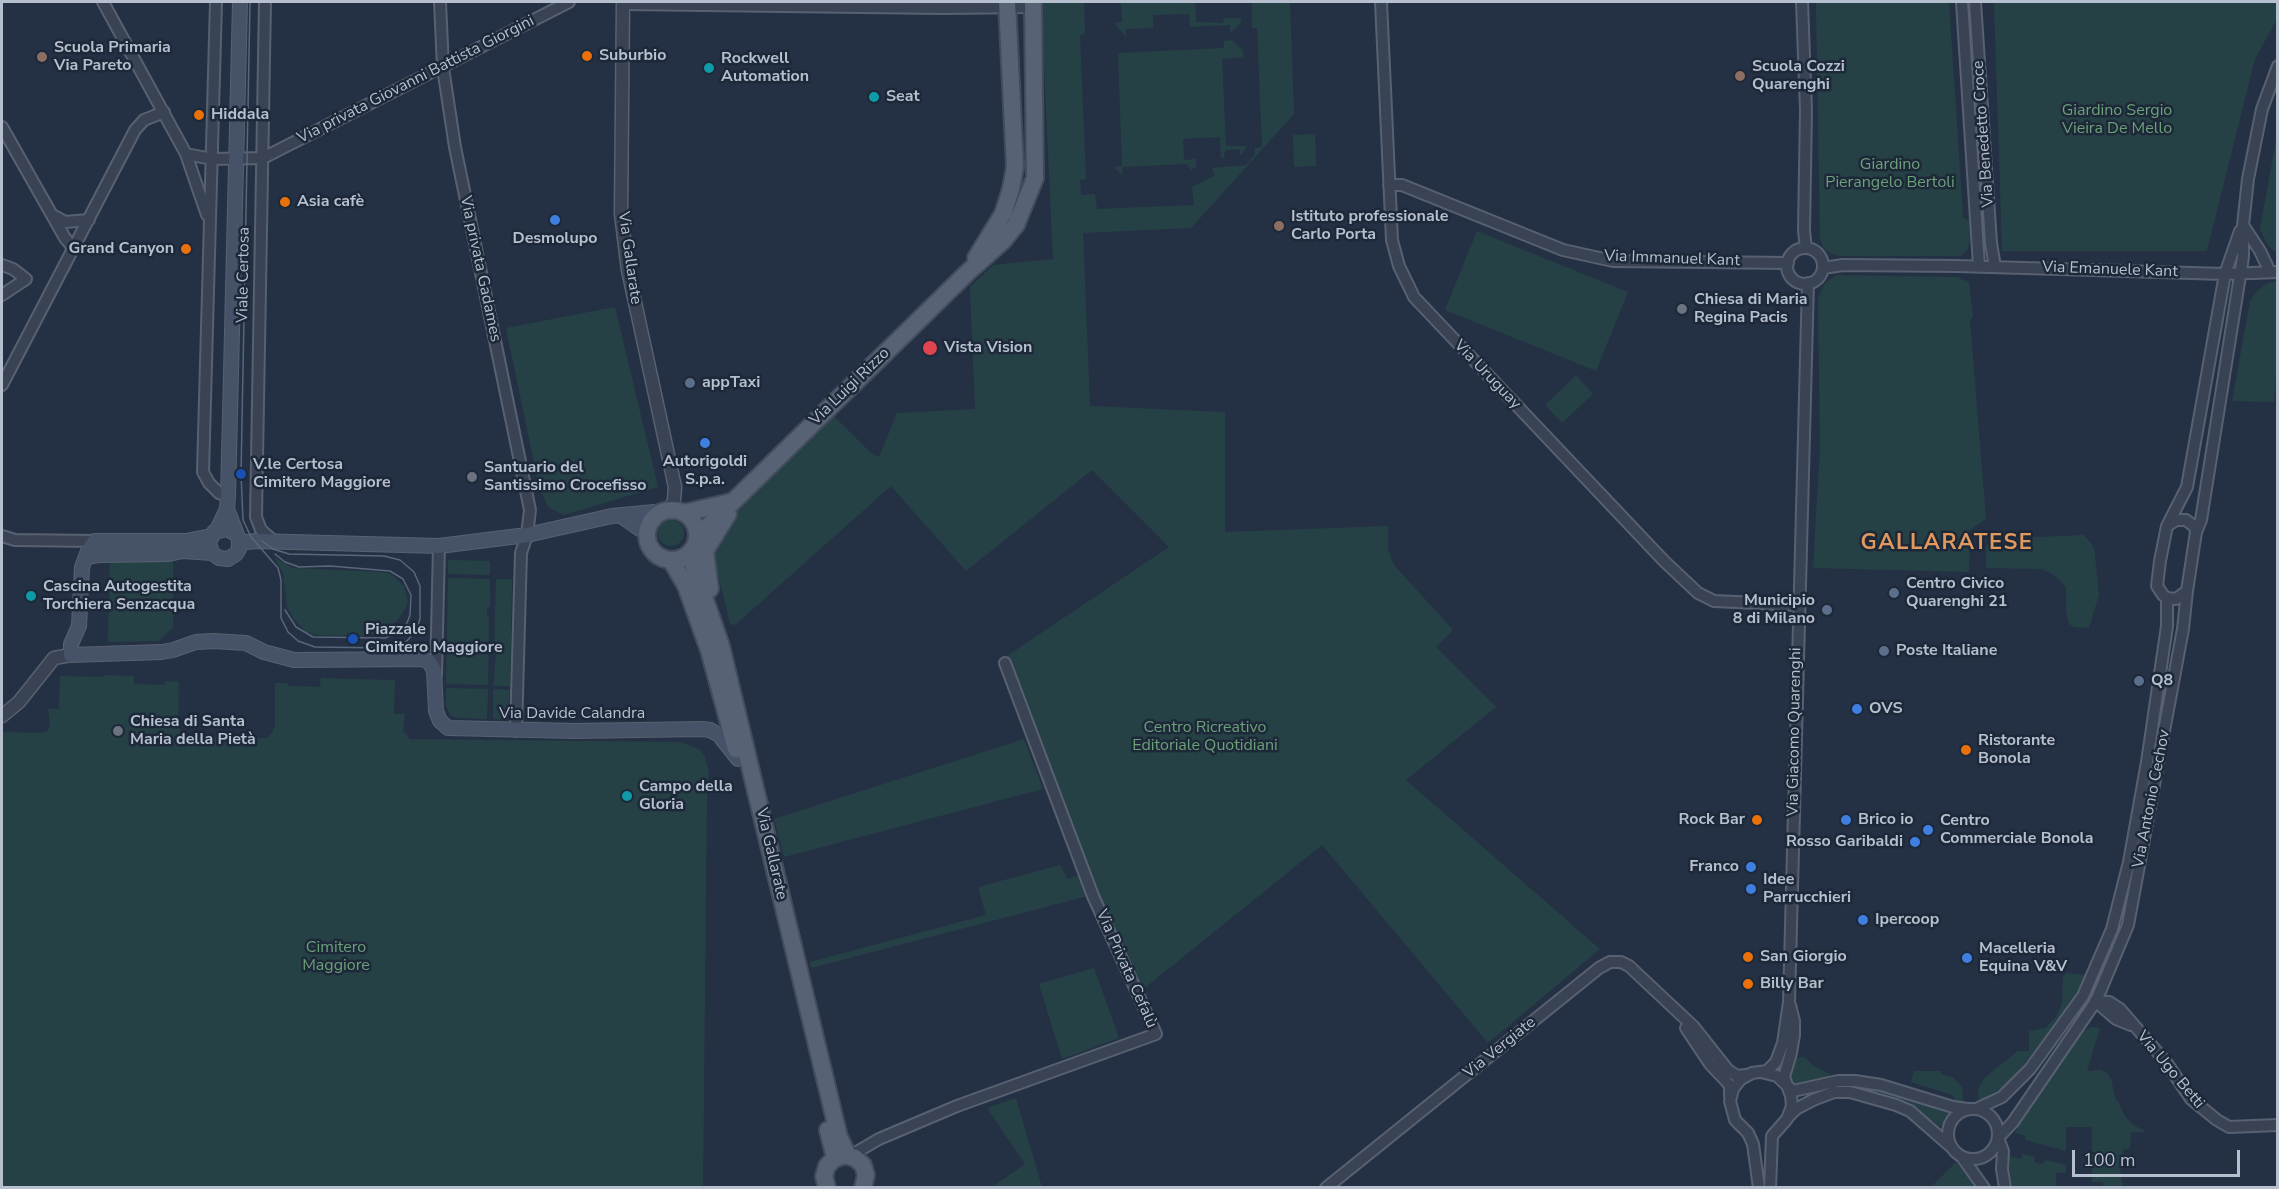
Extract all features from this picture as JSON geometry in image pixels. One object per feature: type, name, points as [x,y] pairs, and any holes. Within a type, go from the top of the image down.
[{"type":"main road","name":"Viale Certosa","points":[[238,538],[227,503],[240,2]]},
{"type":"main road","points":[[968,272],[1003,214],[1015,167],[1007,4]]},
{"type":"main road","points":[[968,272],[1003,241],[1016,225],[1035,178],[1033,4]]},
{"type":"main road","name":"Via Luigi Rizzo","points":[[697,537],[968,272]]},
{"type":"main road","points":[[64,655],[79,626],[82,567],[95,541],[186,542],[227,529],[238,538],[275,542],[440,546],[527,535],[621,516],[732,502],[725,520],[705,551],[721,646]]},
{"type":"main road","name":"Viale Certosa","points":[[214,533],[227,503]]},
{"type":"main road","points":[[621,516],[647,534],[652,519],[673,511]]},
{"type":"main road","points":[[670,560],[684,557],[689,553],[697,537],[694,523],[673,511]]},
{"type":"main road","points":[[214,533],[209,547],[212,553],[219,558],[228,559],[236,554],[238,538]]},
{"type":"main road","name":"Via Gallarate","points":[[647,534],[647,540],[653,552],[670,560],[686,586],[709,650],[844,1157]]},
{"type":"main road","points":[[86,557],[168,554],[183,551],[212,553]]},
{"type":"main road","name":"Via Gallarate","points":[[689,553],[721,646],[844,1157]]},
{"type":"main road","points":[[64,655],[162,652],[196,642],[223,641],[246,643],[264,652],[294,660],[422,659],[431,665],[435,676]]},
{"type":"main road","name":"Via Davide Calandra","points":[[435,676],[436,711],[440,721],[448,728],[516,731],[702,729],[710,730],[718,735],[738,759]]},
{"type":"main road","points":[[827,1188],[824,1179],[828,1164],[844,1157]]},
{"type":"main road","name":"Via Gallarate","points":[[844,1157],[860,1161],[865,1170],[866,1180],[863,1188]]},
{"type":"street","name":"Viale Certosa","points":[[103,2],[186,154],[209,221]]},
{"type":"street","name":"Viale Certosa","points":[[216,2],[203,472],[209,483],[227,503]]},
{"type":"street","name":"Viale Certosa","points":[[265,2],[256,517],[261,530],[275,542]]},
{"type":"street","name":"Via privata Gadames","points":[[441,2],[442,68],[455,147],[530,510],[527,535]]},
{"type":"street","name":"Via privata Giovanni Battista Giorgini","points":[[263,158],[569,2]]},
{"type":"street","name":"Via Uruguay","points":[[1381,2],[1394,251],[1405,280],[1416,300],[1693,590],[1708,600],[1719,602],[1799,605]]},
{"type":"street","points":[[1802,2],[1806,110],[1804,231],[1806,248]]},
{"type":"street","name":"Via Benedetto Croce","points":[[1962,2],[1979,266]]},
{"type":"street","name":"Via Benedetto Croce","points":[[1976,2],[1991,243],[1995,267]]},
{"type":"street","points":[[623,3],[942,8],[1033,4]]},
{"type":"street","name":"Via Gallarate","points":[[623,3],[621,214],[628,270],[675,487],[673,511]]},
{"type":"street","name":"Via Antonio Cechov","points":[[1998,1138],[2013,1122],[2096,1001],[2128,925],[2183,629],[2196,532],[2201,520],[2243,256],[2243,225],[2248,179],[2262,109],[2277,66]]},
{"type":"street","points":[[2,385],[140,123],[164,112]]},
{"type":"street","points":[[2,127],[65,238],[74,249]]},
{"type":"street","points":[[186,154],[212,159],[263,158]]},
{"type":"street","name":"Via Immanuel Kant","points":[[1389,185],[1402,185],[1563,250],[1614,261],[1788,263]]},
{"type":"street","points":[[54,216],[65,222],[88,220]]},
{"type":"street","points":[[2243,225],[2274,272]]},
{"type":"street","name":"Via Antonio Cechov","points":[[1972,1109],[2002,1097],[2022,1078],[2083,996],[2112,929],[2129,862],[2167,626],[2167,598],[2157,586],[2167,526],[2187,487],[2224,274],[2243,225]]},
{"type":"street","points":[[1806,248],[1817,252],[1821,257],[1823,268],[1818,278],[1808,284],[1797,282],[1788,268],[1788,263],[1796,251],[1806,248]]},
{"type":"street","points":[[2,265],[13,269],[26,279],[2,295]]},
{"type":"street","points":[[1823,268],[1843,265],[1979,266]]},
{"type":"street","name":"Via Emanuele Kant","points":[[1979,266],[2224,274]]},
{"type":"street","points":[[2224,274],[2274,272]]},
{"type":"street","name":"Via Giacomo Quarenghi","points":[[1761,1072],[1772,1067],[1781,1050],[1789,1002],[1808,284]]},
{"type":"street","points":[[2167,526],[2176,520],[2186,520],[2195,527],[2196,532]]},
{"type":"street","points":[[516,731],[521,553],[527,535]]},
{"type":"street","points":[[2,536],[15,540],[95,541]]},
{"type":"street","points":[[435,676],[440,546]]},
{"type":"street","points":[[2167,598],[2181,597],[2187,591]]},
{"type":"street","points":[[2,716],[19,702],[50,661],[64,655]]},
{"type":"street","name":"Via Privata Cefalù","points":[[844,1157],[879,1139],[957,1106],[1156,1034],[1093,896],[1005,663]]},
{"type":"street","name":"Via Vergiate","points":[[1326,1188],[1606,964],[1618,962],[1629,966],[1694,1027],[1728,1070],[1737,1076],[1746,1075]]},
{"type":"street","points":[[2083,996],[2096,1001]]},
{"type":"street","name":"Via Ugo Betti","points":[[2096,1001],[2109,1002],[2114,1005],[2166,1062],[2191,1099],[2216,1119],[2229,1127],[2277,1125]]},
{"type":"street","name":"Via Giacomo Quarenghi","points":[[1786,1120],[1792,1102],[1784,1077],[1791,1053],[1794,1027],[1789,1002]]},
{"type":"street","name":"Via Vergiate","points":[[1675,1010],[1710,1064],[1728,1084],[1730,1096]]},
{"type":"street","points":[[1759,1188],[1753,1144],[1731,1112],[1730,1096],[1736,1083],[1746,1075],[1761,1072],[1777,1076],[1786,1086],[1797,1091],[1838,1081],[1856,1080],[1881,1085],[1953,1107],[1989,1114],[1997,1126],[1998,1138],[2003,1151],[2002,1169],[2005,1188]]},
{"type":"street","points":[[1770,1188],[1771,1140],[1776,1130],[1796,1109],[1834,1092],[1850,1092],[1910,1111],[1961,1157],[1984,1188]]},
{"type":"street","points":[[1950,1146],[1948,1131],[1950,1123],[1954,1117],[1972,1109]]},
{"type":"street","points":[[1742,1128],[1760,1134],[1776,1130]]},
{"type":"street","points":[[1961,1157],[1969,1159],[1984,1157],[1995,1148],[1998,1138]]},
{"type":"green space","name":"Centro Ricreativo Editoriale Quotidiani","points":[[1041,2],[1084,2],[1085,34],[1080,35],[1086,179],[1080,180],[1081,195],[1095,194],[1097,209],[1194,205],[1192,187],[1215,175],[1212,168],[1246,165],[1255,154],[1255,148],[1262,147],[1257,28],[1252,28],[1252,2],[1290,2],[1294,114],[1191,228],[1083,233],[1090,406],[1225,412],[1225,532],[1388,526],[1388,550],[1394,565],[1453,630],[1436,647],[1496,707],[1406,780],[1600,949],[1488,1043],[1322,845],[1142,990],[1098,895],[1007,656],[1169,547],[1092,470],[966,571],[891,486],[735,625],[730,624],[714,558],[718,545],[739,506],[833,415],[873,455],[879,457],[897,413],[975,409],[970,287],[993,265],[1053,259]]},
{"type":"green space","points":[[1121,2],[1195,2],[1196,22],[1223,23],[1224,18],[1241,18],[1241,23],[1230,33],[1230,25],[1190,27],[1189,14],[1153,15],[1153,28],[1126,29],[1126,37],[1114,23],[1122,22]]},
{"type":"green space","name":"Giardino Pierangelo Bertoli","points":[[1816,2],[1949,2],[1963,217],[1969,221],[1970,238],[1968,249],[1961,256],[1840,256],[1823,248],[1820,238]]},
{"type":"green space","name":"Giardino Sergio Vieira De Mello","points":[[1994,2],[2277,2],[2277,19],[2255,59],[2207,251],[2002,251]]},
{"type":"green space","points":[[1232,40],[1243,50],[1243,57],[1222,59],[1226,146],[1247,146],[1241,156],[1239,149],[1225,150],[1224,158],[1221,158],[1220,137],[1183,139],[1184,160],[1196,159],[1196,167],[1191,170],[1187,164],[1123,167],[1122,175],[1114,167],[1122,166],[1118,53],[1224,48],[1224,41]]},
{"type":"green space","points":[[1315,134],[1316,166],[1294,167],[1293,135]]},
{"type":"green space","points":[[2277,134],[2277,253],[2268,246],[2260,229]]},
{"type":"green space","points":[[1477,231],[1628,292],[1596,371],[1445,310]]},
{"type":"green space","points":[[1837,275],[1957,277],[1969,282],[1986,519],[1970,530],[1969,572],[1813,568],[1820,449],[1818,298],[1825,283]]},
{"type":"green space","points":[[2277,281],[2278,344],[2274,402],[2232,401],[2250,301],[2258,290],[2268,283]]},
{"type":"green space","points":[[615,307],[658,487],[564,515],[548,507],[539,487],[506,328]]},
{"type":"green space","points":[[1576,375],[1593,394],[1562,423],[1545,405]]},
{"type":"green space","points":[[671,520],[680,524],[684,533],[680,542],[671,546],[662,542],[658,533],[662,524]]},
{"type":"green space","points":[[2084,535],[2094,547],[2099,595],[2089,628],[2074,627],[2069,624],[2066,610],[2066,588],[2052,574],[2042,569],[1986,568],[1986,546],[1994,539]]},
{"type":"green space","points":[[173,543],[173,627],[159,641],[108,642],[110,544]]},
{"type":"green space","points":[[276,558],[293,568],[391,574],[404,586],[408,601],[406,608],[397,621],[372,634],[363,636],[317,635],[306,632],[293,618],[287,607],[283,573]]},
{"type":"green space","points":[[448,560],[490,561],[490,575],[448,574]]},
{"type":"green space","points":[[448,578],[490,579],[490,607],[487,607],[487,617],[489,617],[488,685],[446,684]]},
{"type":"green space","points":[[496,579],[512,579],[510,686],[493,686],[496,654],[494,654]]},
{"type":"green space","name":"Cimitero Maggiore","points":[[104,675],[134,676],[134,684],[164,685],[165,681],[179,682],[178,725],[182,734],[190,738],[194,736],[215,738],[216,736],[266,738],[272,733],[275,725],[275,683],[320,687],[321,678],[395,680],[394,714],[405,714],[403,731],[410,739],[680,742],[699,749],[705,757],[709,773],[703,1187],[2,1187],[2,732],[41,733],[48,730],[50,725],[48,709],[59,709],[60,676],[103,677]]},
{"type":"green space","points":[[446,688],[488,689],[487,719],[451,716],[446,707]]},
{"type":"green space","points":[[493,689],[510,690],[507,712],[499,719],[493,719]]},
{"type":"green space","points":[[1024,739],[1043,789],[784,857],[774,819]]},
{"type":"green space","points":[[1060,865],[1068,879],[1079,875],[1088,896],[811,968],[810,962],[986,915],[978,887]]},
{"type":"green space","points":[[1094,968],[1119,1038],[1062,1059],[1039,984]]},
{"type":"green space","points":[[2067,973],[2086,975],[2068,1008],[2010,1082],[1988,1098],[1979,1101],[1978,1089],[1984,1078],[2018,1051],[2029,1051],[2029,1031],[2045,1028],[2056,1017],[2062,1004],[2063,976]]},
{"type":"green space","points":[[2091,1027],[2100,1028],[2087,1071],[2101,1070],[2108,1074],[2116,1101],[2125,1116],[2133,1125],[2144,1130],[2144,1132],[2131,1132],[2130,1149],[2124,1149],[2122,1153],[2119,1162],[2123,1187],[2103,1187],[2103,1182],[2092,1182],[2092,1127],[2066,1127],[2066,1151],[2025,1140],[2026,1136],[2015,1133],[2021,1120],[2083,1031]]},
{"type":"green space","points":[[1804,1057],[1814,1066],[1830,1074],[1827,1078],[1798,1086],[1794,1084],[1791,1079],[1795,1058]]},
{"type":"green space","points":[[1914,1071],[1941,1071],[1941,1074],[1953,1077],[1962,1087],[1964,1103],[1955,1101],[1952,1095],[1911,1082]]},
{"type":"green space","points":[[1831,1086],[1858,1086],[1873,1089],[1948,1113],[1940,1127],[1908,1102],[1858,1089],[1808,1098],[1807,1094]]},
{"type":"green space","points":[[1016,1098],[1042,1187],[992,1187],[1025,1164],[987,1108]]},
{"type":"green space","points":[[2023,1154],[2035,1157],[2034,1162],[2041,1164],[2046,1160],[2066,1165],[2066,1173],[2056,1173],[2056,1187],[2012,1187],[2008,1156],[2021,1159]]},
{"type":"green space","points":[[1956,1162],[1975,1187],[1931,1187]]},
{"type":"tram line","points":[[250,2],[241,474],[243,520],[251,537],[278,568],[281,580],[281,618],[288,632],[298,641],[315,647],[388,648],[404,644],[416,631],[420,619],[420,586],[414,572],[400,560],[384,556],[289,554],[273,549],[262,541]]},
{"type":"tram line","points":[[275,554],[285,562],[299,567],[330,566],[390,571],[403,579],[411,595],[410,615],[407,623],[399,632],[385,638],[313,637],[296,627],[285,610]]},
{"type":"place","name":"Suburbio","points":[[587,56]]},
{"type":"place","name":"Scuola Primaria Via Pareto","points":[[42,57]]},
{"type":"place","name":"Rockwell Automation","points":[[709,68]]},
{"type":"place","name":"Scuola Cozzi Quarenghi","points":[[1740,76]]},
{"type":"place","name":"Seat","points":[[874,97]]},
{"type":"place","name":"Hiddala","points":[[199,115]]},
{"type":"place","name":"Asia cafè","points":[[285,202]]},
{"type":"place","name":"Desmolupo","points":[[555,220]]},
{"type":"place","name":"Istituto professionale Carlo Porta","points":[[1279,226]]},
{"type":"place","name":"Grand Canyon","points":[[186,249]]},
{"type":"place","name":"Chiesa di Maria Regina Pacis","points":[[1682,309]]},
{"type":"place","name":"Vista Vision","points":[[930,348]]},
{"type":"place","name":"appTaxi","points":[[690,383]]},
{"type":"place","name":"Autorigoldi S.p.a.","points":[[705,443]]},
{"type":"place","name":"V.le Certosa Cimitero Maggiore","points":[[241,474]]},
{"type":"place","name":"Santuario del Santissimo Crocefisso","points":[[472,477]]},
{"type":"place","name":"Centro Civico Quarenghi 21","points":[[1894,593]]},
{"type":"place","name":"Cascina Autogestita Torchiera Senzacqua","points":[[31,596]]},
{"type":"place","name":"Municipio 8 di Milano","points":[[1827,610]]},
{"type":"place","name":"Piazzale Cimitero Maggiore","points":[[353,639]]},
{"type":"place","name":"Poste Italiane","points":[[1884,651]]},
{"type":"place","name":"Q8","points":[[2139,681]]},
{"type":"place","name":"OVS","points":[[1857,709]]},
{"type":"place","name":"Chiesa di Santa Maria della Pietà","points":[[118,731]]},
{"type":"place","name":"Ristorante Bonola","points":[[1966,750]]},
{"type":"place","name":"Campo della Gloria","points":[[627,796]]},
{"type":"place","name":"Rock Bar","points":[[1757,820]]},
{"type":"place","name":"Brico io","points":[[1846,820]]},
{"type":"place","name":"Centro Commerciale Bonola","points":[[1928,830]]},
{"type":"place","name":"Rosso Garibaldi","points":[[1915,842]]},
{"type":"place","name":"Franco","points":[[1751,867]]},
{"type":"place","name":"Idee Parrucchieri","points":[[1751,889]]},
{"type":"place","name":"Ipercoop","points":[[1863,920]]},
{"type":"place","name":"San Giorgio","points":[[1748,957]]},
{"type":"place","name":"Macelleria Equina V&V","points":[[1967,958]]},
{"type":"place","name":"Billy Bar","points":[[1748,984]]},
{"type":"district","name":"GALLARATESE","points":[[1947,544]]}]
